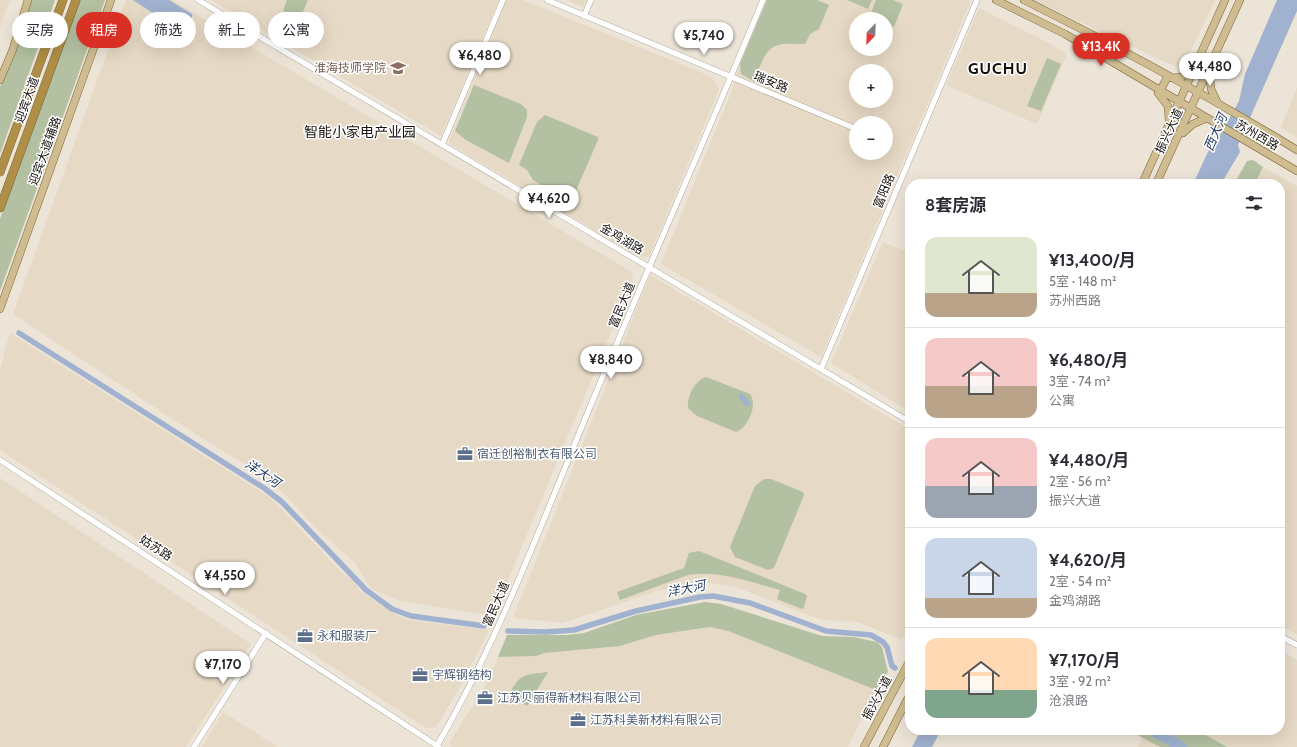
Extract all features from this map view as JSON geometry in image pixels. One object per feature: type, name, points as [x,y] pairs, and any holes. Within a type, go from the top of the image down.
[{"type":"highway","name":"迎宾大道","points":[[0,172],[62,0]]},
{"type":"highway","name":"迎宾大道","points":[[0,208],[76,0]]},
{"type":"main road","points":[[0,80],[13,49],[28,0]]},
{"type":"main road","name":"迎宾大道辅路","points":[[0,309],[111,0]]},
{"type":"main road","name":"苏州西路","points":[[996,0],[1065,34],[1297,171]]},
{"type":"main road","name":"苏州西路","points":[[1024,0],[1084,30],[1199,92],[1297,150]]},
{"type":"main road","name":"振兴大道","points":[[1144,179],[1225,0]]},
{"type":"main road","name":"振兴大道","points":[[1158,179],[1240,0]]},
{"type":"main road","points":[[1160,91],[1170,77],[1182,77],[1195,68]]},
{"type":"main road","points":[[1209,70],[1211,90],[1220,104]]},
{"type":"main road","points":[[1150,84],[1165,100],[1168,106],[1170,116],[1165,133]]},
{"type":"main road","points":[[1174,145],[1186,128],[1199,121],[1210,120]]},
{"type":"main road","name":"振兴大道","points":[[864,747],[905,669]]},
{"type":"main road","points":[[883,747],[905,704]]},
{"type":"street","name":"金鸡湖路","points":[[198,0],[905,419]]},
{"type":"street","points":[[442,145],[502,0]]},
{"type":"street","name":"瑞安路","points":[[547,0],[849,126]]},
{"type":"street","points":[[584,16],[591,0]]},
{"type":"street","name":"富民大道","points":[[437,746],[476,674],[513,594],[585,418],[763,0]]},
{"type":"street","name":"富阳路","points":[[821,369],[977,0]]},
{"type":"street","name":"姑苏路","points":[[0,460],[437,746]]},
{"type":"street","points":[[194,747],[266,633]]},
{"type":"street","points":[[1285,639],[1297,646]]},
{"type":"shaded area","points":[[0,0],[10,0],[0,27]]},
{"type":"shaded area","points":[[126,0],[172,0],[192,12],[140,12],[140,48],[196,48],[196,14],[204,19],[204,48],[253,48],[630,271],[633,275],[632,282],[493,616],[400,601],[374,590],[354,562],[317,529],[284,494],[259,473],[180,424],[13,314],[109,48],[132,48],[132,12],[122,12]]},
{"type":"shaded area","name":"淮海技师学院","points":[[211,0],[499,0],[441,136],[292,48],[324,48],[324,12],[268,12],[268,34],[260,29],[260,12],[231,12]]},
{"type":"shaded area","points":[[506,0],[523,0],[710,76],[717,85],[719,90],[648,257],[637,256],[450,143],[449,141]]},
{"type":"shaded area","points":[[567,0],[586,0],[583,7]]},
{"type":"shaded area","points":[[767,0],[969,0],[970,3],[821,357],[661,264],[732,90],[740,64]]},
{"type":"shaded area","points":[[1033,0],[1215,0],[1184,65],[1176,67]]},
{"type":"shaded area","points":[[979,8],[1047,42],[1067,54],[1037,124],[946,85]]},
{"type":"shaded area","points":[[1297,87],[1297,138],[1281,127]]},
{"type":"shaded area","points":[[1263,167],[1284,179],[1257,179]]},
{"type":"shaded area","points":[[1285,179],[1297,186],[1297,635],[1285,628]]},
{"type":"shaded area","points":[[883,242],[905,251],[905,409],[831,363]]},
{"type":"shaded area","points":[[650,275],[905,427],[905,634],[902,640],[858,622],[822,620],[733,586],[697,582],[657,591],[562,623],[513,618]]},
{"type":"shaded area","points":[[10,333],[266,495],[275,502],[344,575],[354,581],[360,591],[394,614],[408,620],[489,630],[458,691],[436,727],[426,728],[0,450],[0,370]]},
{"type":"shaded area","points":[[0,478],[251,644],[186,747],[0,747]]},
{"type":"shaded area","points":[[711,627],[728,631],[876,690],[848,747],[452,747],[449,743],[483,690],[498,657],[536,656],[545,653],[620,646],[656,635]]},
{"type":"shaded area","points":[[1285,653],[1297,660],[1297,747],[1227,747],[1206,735],[1285,735]]},
{"type":"shaded area","points":[[223,712],[278,747],[202,747]]},
{"type":"shaded area","points":[[1143,737],[1160,747],[1138,747]]},
{"type":"green space","points":[[31,0],[55,0],[51,12],[27,12]]},
{"type":"green space","points":[[79,0],[105,0],[101,12],[76,12],[76,48],[88,48],[0,291],[0,219],[62,48],[68,48],[68,30]]},
{"type":"green space","points":[[287,0],[308,0],[303,12],[283,11]]},
{"type":"green space","points":[[767,0],[817,0],[829,5],[819,29],[810,34],[805,44],[778,45],[769,51],[758,70],[755,82],[741,74],[740,64]]},
{"type":"green space","points":[[847,0],[872,0],[868,9]]},
{"type":"green space","points":[[876,0],[893,0],[903,4],[894,27],[893,12],[872,12]]},
{"type":"green space","points":[[16,48],[38,48],[0,154],[0,87]]},
{"type":"green space","points":[[1047,58],[1061,64],[1041,111],[1027,106]]},
{"type":"green space","points":[[474,85],[521,104],[527,110],[527,117],[509,163],[466,140],[455,131]]},
{"type":"green space","points":[[545,115],[598,137],[571,202],[533,180],[527,170],[519,165],[537,122]]},
{"type":"green space","points":[[1253,160],[1263,167],[1257,179],[1237,179],[1247,161]]},
{"type":"green space","points":[[706,377],[750,394],[753,404],[752,410],[748,421],[740,430],[736,432],[697,416],[688,408],[692,390],[698,382]]},
{"type":"green space","points":[[764,479],[771,479],[803,492],[804,495],[774,568],[768,570],[735,557],[730,547],[755,486]]},
{"type":"green space","points":[[699,551],[805,594],[807,596],[804,607],[802,609],[777,599],[780,590],[746,580],[712,574],[688,575],[620,600],[617,592],[684,568],[689,553]]},
{"type":"green space","points":[[705,602],[721,604],[822,636],[853,637],[877,642],[882,647],[888,672],[876,690],[728,631],[710,627],[656,635],[620,646],[545,653],[536,656],[498,657],[507,635],[567,635],[584,633],[636,615]]},
{"type":"green space","points":[[548,672],[527,706],[509,695],[516,683],[524,676]]},
{"type":"green space","points":[[1137,735],[1206,735],[1227,747],[1160,747]]},
{"type":"water","points":[[133,0],[169,0],[189,12],[151,12]]},
{"type":"water","points":[[1277,0],[1297,0],[1297,11],[1238,145],[1240,152],[1224,179],[1195,179],[1213,141],[1218,139],[1239,101],[1245,74]]},
{"type":"water","points":[[740,393],[747,398],[751,405],[746,406],[739,398]]},
{"type":"water","points":[[918,735],[938,735],[932,747],[912,747]]},
{"type":"waterway","name":"洋大河","points":[[19,333],[264,488],[282,502],[366,590],[392,609],[411,616],[484,626]]},
{"type":"waterway","name":"洋大河","points":[[508,631],[546,632],[574,630],[636,611],[700,597],[713,596],[750,603],[826,631],[871,635],[883,642],[887,647],[892,666],[895,668]]},
{"type":"waterway","name":"洋大河","points":[[1160,735],[1182,747]]},
{"type":"place","name":"淮海技师学院","points":[[398,68]]},
{"type":"place","name":"宿迁创裕制衣有限公司","points":[[465,454]]},
{"type":"place","name":"永和服装厂","points":[[305,636]]},
{"type":"place","name":"宇辉钢结构","points":[[420,675]]},
{"type":"place","name":"江苏贝丽得新材料有限公司","points":[[485,698]]},
{"type":"place","name":"江苏科美新材料有限公司","points":[[578,720]]},
{"type":"district","name":"GUCHU","points":[[998,68]]},
{"type":"district","name":"智能小家电产业园","points":[[360,132]]},
{"type":"water label","name":"西大河","points":[[1215,132]]}]
